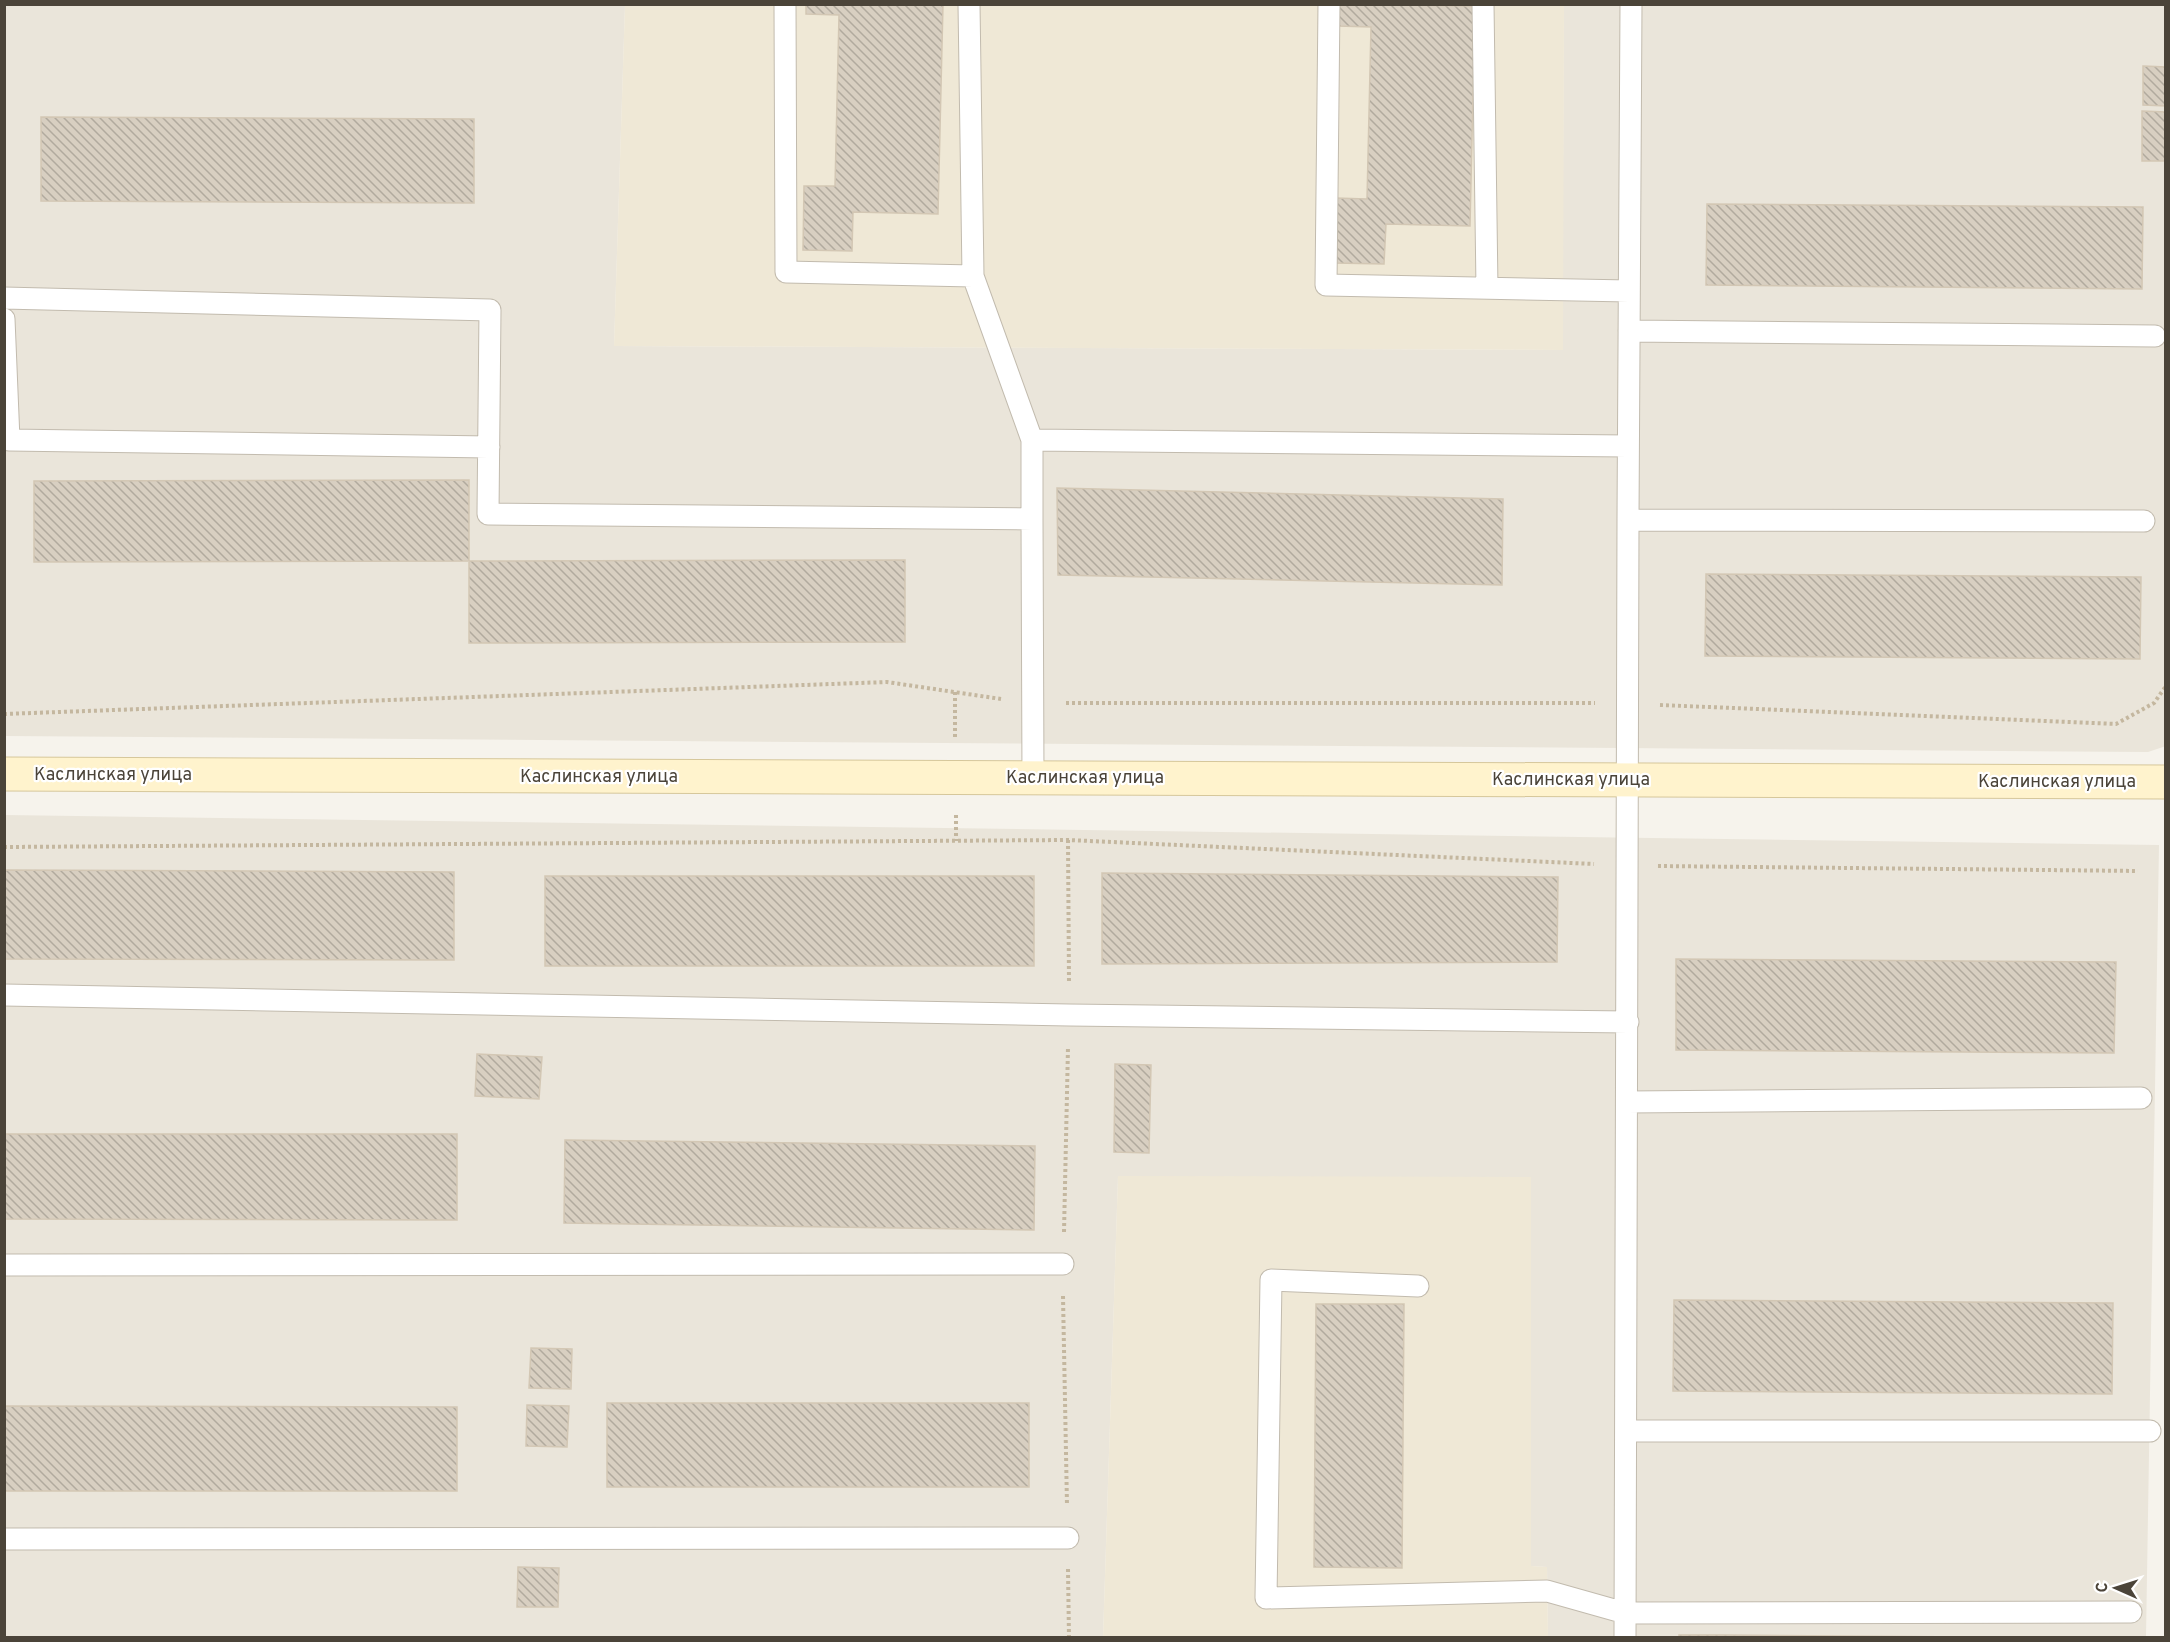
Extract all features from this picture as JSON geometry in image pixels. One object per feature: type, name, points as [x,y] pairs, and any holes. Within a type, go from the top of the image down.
[{"type":"main road","name":"Каслинская улица","points":[[4,774],[2166,782]]},
{"type":"lane","points":[[785,4],[786,272],[973,276]]},
{"type":"lane","points":[[969,4],[973,276],[1032,440],[1033,777]]},
{"type":"lane","points":[[1329,4],[1326,285],[1629,291]]},
{"type":"lane","points":[[1484,4],[1487,288]]},
{"type":"lane","points":[[1625,1638],[1631,4]]},
{"type":"lane","points":[[4,298],[490,310],[488,514],[1032,519]]},
{"type":"lane","points":[[4,319],[9,440],[489,447]]},
{"type":"lane","points":[[1629,331],[2155,336]]},
{"type":"lane","points":[[1032,440],[1628,446]]},
{"type":"lane","points":[[1628,520],[2144,521]]},
{"type":"lane","points":[[4,995],[1069,1015],[1628,1022]]},
{"type":"lane","points":[[1627,1102],[2141,1098]]},
{"type":"lane","points":[[4,1265],[1063,1264]]},
{"type":"lane","points":[[1418,1286],[1271,1280],[1266,1598],[1547,1591],[1625,1614],[2131,1612]]},
{"type":"lane","points":[[1626,1431],[2150,1431]]},
{"type":"lane","points":[[4,1539],[1068,1538]]},
{"type":"path","points":[[4,714],[887,681],[1032,703],[1628,703],[2116,724],[2154,703],[2166,686]]},
{"type":"path","points":[[4,847],[1068,840],[1628,866],[2138,871]]},
{"type":"shaded area","points":[[5,5],[625,5],[614,346],[1562,350],[1564,5],[2165,5],[2166,746],[2148,752],[5,736]]},
{"type":"shaded area","points":[[625,5],[1564,5],[1563,350],[614,346]]},
{"type":"shaded area","points":[[5,815],[2159,845],[2146,1637],[1548,1637],[1547,1567],[1531,1566],[1118,1177],[1103,1637],[5,1638]]},
{"type":"shaded area","points":[[1118,1176],[1531,1177],[1531,1566],[1547,1567],[1548,1637],[1103,1638]]},
{"type":"building","points":[[806,4],[943,4],[938,214],[853,212],[852,251],[803,250],[804,186],[835,186],[839,15],[806,14]]},
{"type":"building","points":[[1339,4],[1475,6],[1470,226],[1386,224],[1384,264],[1335,263],[1336,198],[1367,199],[1371,27],[1338,26]]},
{"type":"building","points":[[2143,66],[2166,67],[2166,106],[2143,105]]},
{"type":"building","points":[[2142,111],[2166,112],[2165,161],[2142,161]]},
{"type":"building","points":[[41,117],[474,119],[474,203],[41,201]]},
{"type":"building","points":[[1707,204],[2143,207],[2142,289],[1706,285]]},
{"type":"building","points":[[469,480],[469,561],[34,562],[34,481]]},
{"type":"building","points":[[1057,488],[1503,499],[1502,585],[1058,575]]},
{"type":"building","points":[[905,560],[905,642],[469,643],[469,561]]},
{"type":"building","points":[[1706,574],[2141,577],[2140,659],[1705,656]]},
{"type":"building","points":[[4,870],[454,872],[454,960],[4,959]]},
{"type":"building","points":[[1102,873],[1558,877],[1557,962],[1102,964]]},
{"type":"building","points":[[545,876],[1034,876],[1034,966],[545,966]]},
{"type":"building","points":[[1676,959],[2116,962],[2114,1053],[1676,1050]]},
{"type":"building","points":[[477,1054],[542,1057],[539,1099],[475,1096]]},
{"type":"building","points":[[1115,1064],[1151,1065],[1149,1153],[1114,1152]]},
{"type":"building","points":[[4,1134],[457,1134],[457,1220],[4,1219]]},
{"type":"building","points":[[565,1140],[1035,1146],[1034,1230],[564,1223]]},
{"type":"building","points":[[1674,1300],[2113,1303],[2112,1394],[1673,1391]]},
{"type":"building","points":[[1316,1304],[1404,1304],[1402,1568],[1314,1567]]},
{"type":"building","points":[[531,1348],[572,1349],[571,1389],[529,1388]]},
{"type":"building","points":[[607,1403],[1029,1403],[1029,1487],[607,1487]]},
{"type":"building","points":[[527,1405],[569,1406],[567,1447],[526,1446]]},
{"type":"building","points":[[4,1406],[457,1407],[457,1491],[4,1491]]},
{"type":"building","points":[[518,1567],[559,1568],[558,1607],[517,1607]]},
{"type":"building","points":[[1679,1635],[1721,1635],[2093,1638],[1679,1638]]}]
